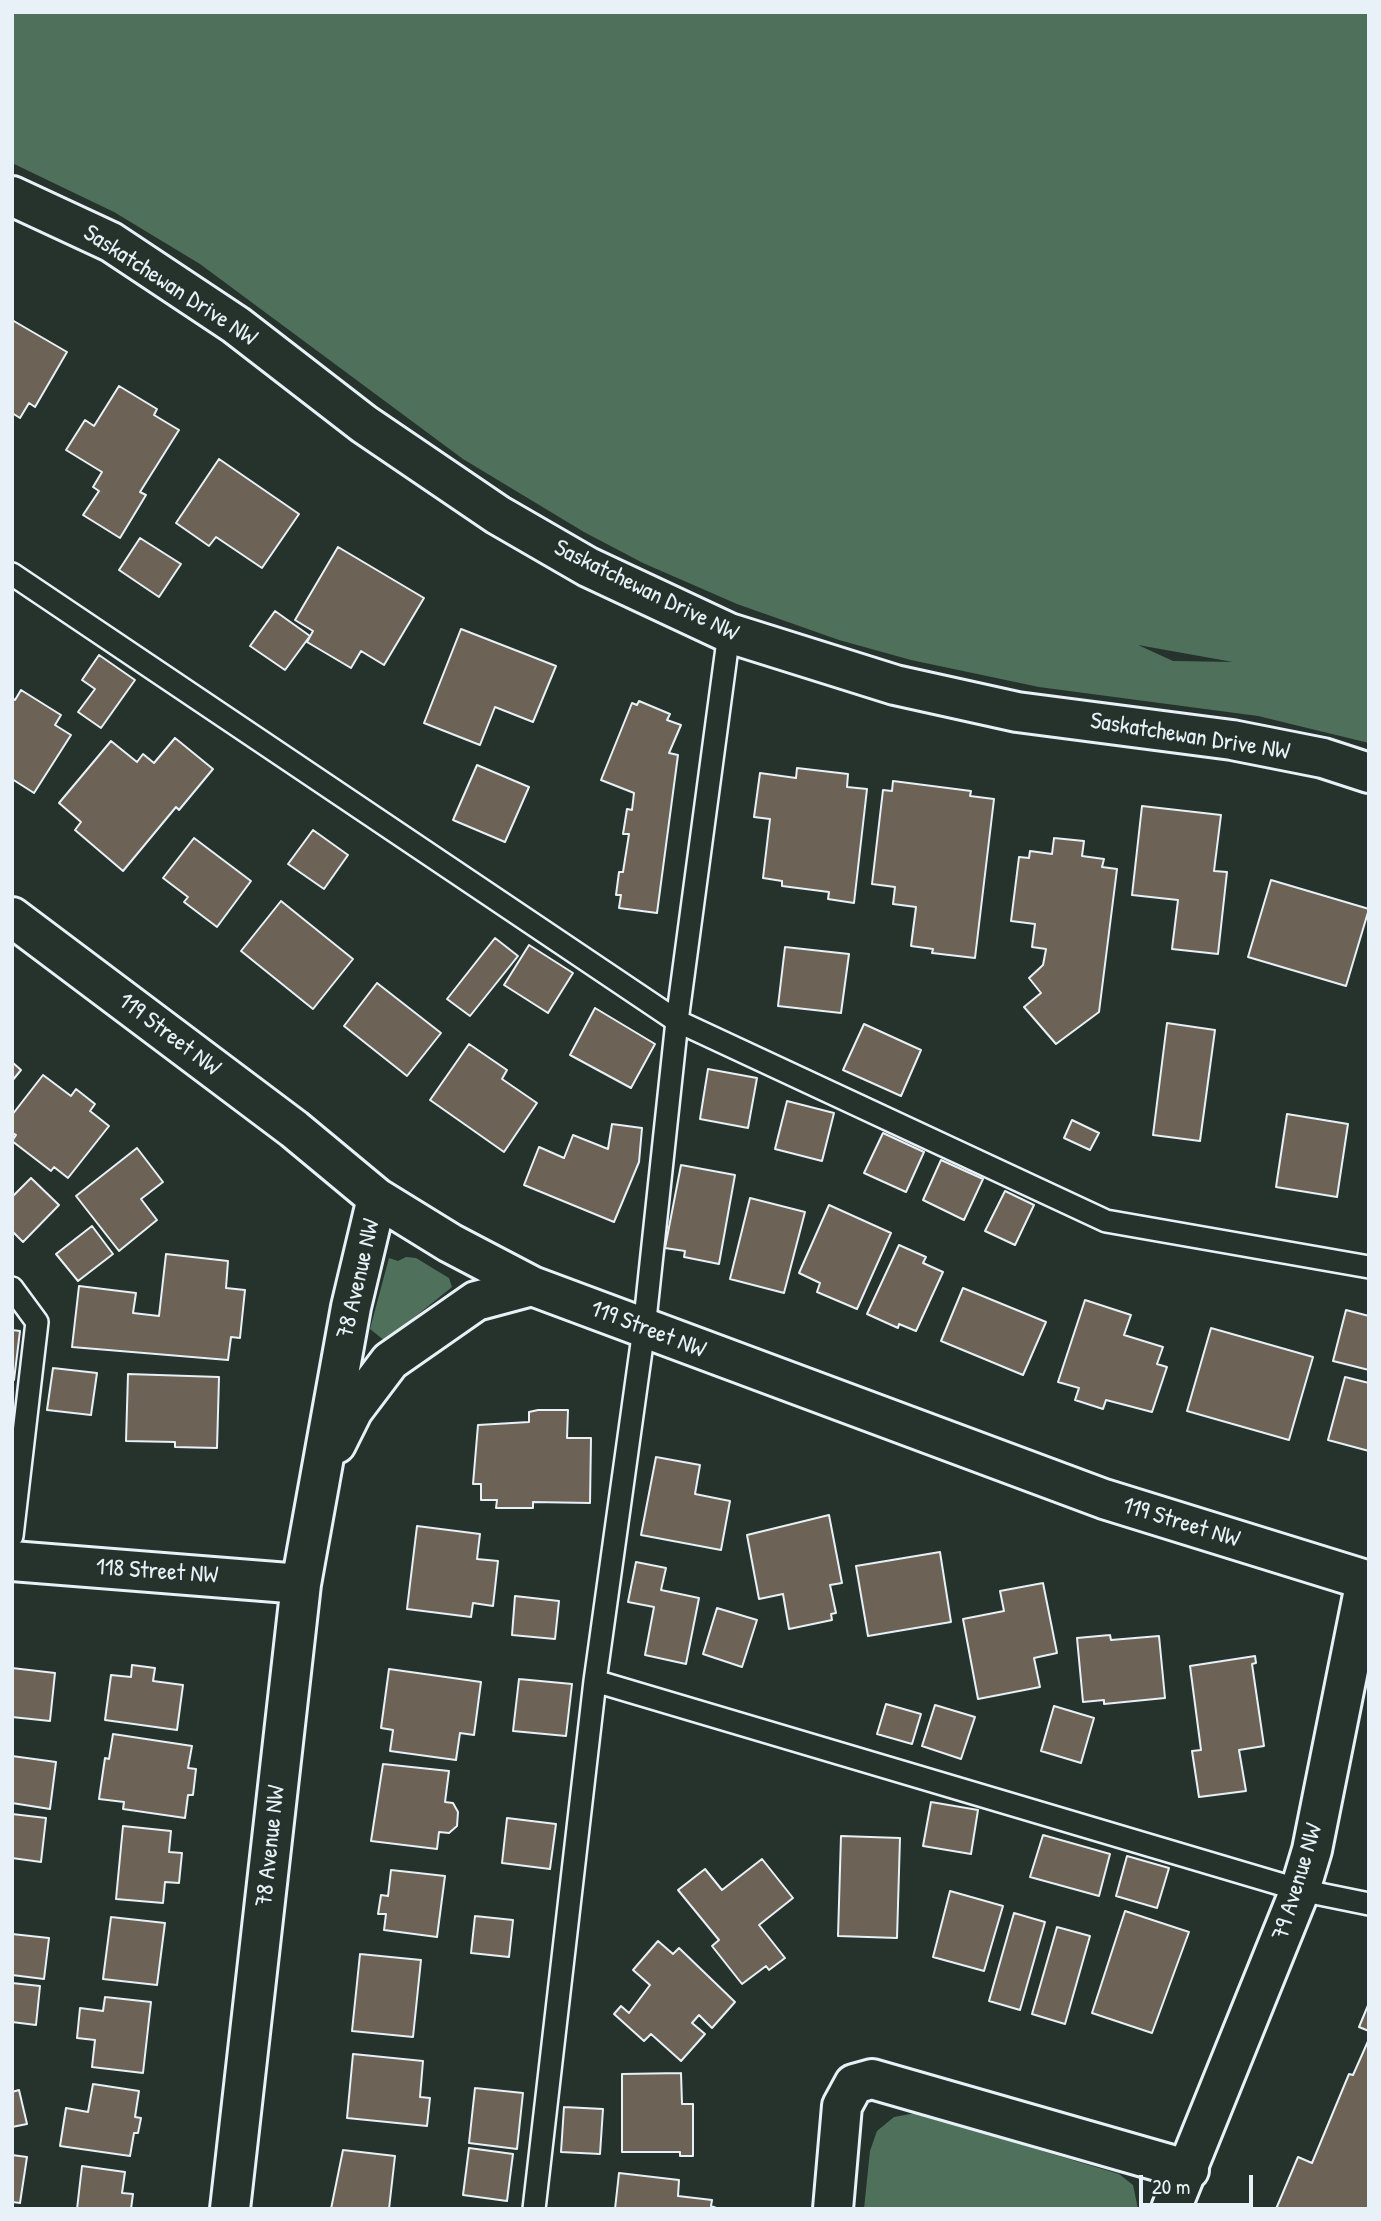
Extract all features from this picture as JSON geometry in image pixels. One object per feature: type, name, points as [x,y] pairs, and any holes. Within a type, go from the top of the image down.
[{"type":"street","name":"Saskatchewan Drive NW","points":[[12,196],[111,242],[236,325],[364,424],[498,515],[588,567],[729,633],[895,685],[1017,712],[1232,740],[1323,758],[1369,773]]},
{"type":"street","name":"119 Street NW","points":[[12,918],[294,1129],[377,1198],[450,1243],[532,1286],[1104,1499],[1367,1581]]},
{"type":"street","name":"78 Avenue NW","points":[[230,2209],[302,1584],[317,1484],[351,1307],[377,1198]]},
{"type":"street","name":"78 Avenue NW","points":[[317,1484],[353,1410],[390,1361],[476,1301],[532,1286]]},
{"type":"street","name":"118 Street NW","points":[[12,1561],[302,1584]]},
{"type":"street","name":"79 Avenue NW","points":[[1171,2209],[1300,1890],[1312,1850],[1367,1581]]},
{"type":"street","points":[[833,2209],[842,2106],[854,2084],[872,2079],[1189,2170]]},
{"type":"lane","points":[[12,574],[677,1021],[1106,1222],[1369,1267]]},
{"type":"lane","points":[[534,2209],[595,1681],[644,1329],[677,1021],[729,633]]},
{"type":"lane","points":[[12,1288],[37,1322],[12,1536]]},
{"type":"lane","points":[[595,1681],[1300,1890],[1369,1904]]},
{"type":"green space","points":[[12,12],[1369,12],[1369,743],[1258,716],[1039,687],[911,660],[839,640],[737,604],[643,563],[584,532],[463,459],[200,264],[114,212],[12,163]],"holes":[[[1138,645],[1233,662],[1173,661]]]},
{"type":"green space","points":[[406,1257],[416,1258],[449,1278],[452,1287],[385,1341],[370,1329],[389,1258],[398,1261]]},
{"type":"green space","points":[[916,2113],[1119,2174],[1133,2185],[1138,2209],[864,2209],[870,2151],[877,2131],[894,2117]]},
{"type":"building","points":[[12,320],[67,352],[35,407],[29,403],[20,418],[12,413]]},
{"type":"building","points":[[119,386],[157,409],[154,415],[179,430],[140,492],[146,495],[120,538],[83,515],[99,491],[93,487],[102,472],[66,450],[85,420],[94,426]]},
{"type":"building","points":[[219,459],[299,514],[262,568],[216,537],[209,546],[176,523]]},
{"type":"building","points":[[140,538],[181,564],[159,597],[119,570]]},
{"type":"building","points":[[338,547],[424,598],[384,665],[361,651],[351,668],[307,642],[313,631],[295,620]]},
{"type":"building","points":[[275,611],[310,636],[285,670],[250,646]]},
{"type":"building","points":[[461,629],[556,666],[533,722],[495,707],[480,745],[424,723]]},
{"type":"building","points":[[99,655],[135,680],[101,728],[78,712],[95,689],[82,680]]},
{"type":"building","points":[[21,690],[61,715],[55,725],[71,735],[34,793],[12,779],[12,698],[15,700]]},
{"type":"building","points":[[639,701],[670,714],[667,720],[681,725],[669,753],[678,755],[657,913],[619,908],[621,895],[616,895],[619,872],[623,872],[629,834],[623,834],[627,809],[632,810],[634,793],[601,780],[632,703],[637,705]]},
{"type":"building","points":[[175,738],[213,769],[179,810],[176,807],[123,871],[75,830],[81,822],[59,803],[111,741],[137,762],[143,754],[154,763]]},
{"type":"building","points":[[477,765],[529,787],[505,842],[453,820]]},
{"type":"building","points":[[797,768],[848,774],[847,787],[867,789],[854,903],[828,899],[829,892],[782,886],[782,881],[763,878],[770,819],[754,817],[760,773],[796,778]]},
{"type":"building","points":[[893,781],[971,791],[970,796],[994,799],[975,958],[932,953],[933,949],[911,946],[916,907],[893,904],[895,887],[872,884],[883,790],[892,791]]},
{"type":"building","points":[[1142,806],[1221,815],[1214,871],[1227,872],[1218,954],[1172,949],[1178,900],[1132,895]]},
{"type":"building","points":[[313,830],[348,855],[324,889],[288,864]]},
{"type":"building","points":[[194,838],[251,881],[217,927],[184,902],[188,897],[163,878]]},
{"type":"building","points":[[1054,838],[1084,841],[1082,856],[1104,859],[1102,867],[1117,869],[1099,1012],[1056,1044],[1024,1007],[1041,993],[1029,978],[1043,965],[1046,949],[1032,947],[1035,924],[1011,921],[1019,857],[1029,858],[1030,851],[1052,854]]},
{"type":"building","points":[[1271,880],[1369,909],[1346,986],[1248,957]]},
{"type":"building","points":[[281,901],[353,959],[313,1009],[241,951]]},
{"type":"building","points":[[495,938],[518,956],[470,1016],[447,999]]},
{"type":"building","points":[[529,945],[573,973],[548,1013],[504,985]]},
{"type":"building","points":[[785,947],[849,954],[841,1013],[778,1006]]},
{"type":"building","points":[[377,983],[441,1033],[407,1076],[344,1026]]},
{"type":"building","points":[[595,1008],[655,1044],[631,1088],[570,1055]]},
{"type":"building","points":[[1167,1023],[1215,1030],[1200,1141],[1153,1135]]},
{"type":"building","points":[[864,1024],[921,1050],[901,1096],[843,1070]]},
{"type":"building","points":[[469,1044],[507,1070],[502,1079],[537,1103],[504,1152],[430,1100]]},
{"type":"building","points":[[12,1062],[21,1070],[12,1081]]},
{"type":"building","points":[[708,1069],[757,1078],[748,1128],[700,1119]]},
{"type":"building","points":[[43,1075],[71,1096],[76,1089],[95,1104],[90,1111],[109,1126],[68,1178],[54,1167],[51,1171],[12,1141],[16,1135],[12,1133],[12,1115]]},
{"type":"building","points":[[787,1101],[834,1113],[822,1161],[775,1149]]},
{"type":"building","points":[[1287,1114],[1348,1124],[1337,1197],[1276,1187]]},
{"type":"building","points":[[1072,1120],[1099,1133],[1090,1150],[1064,1138]]},
{"type":"building","points":[[612,1124],[642,1128],[639,1162],[614,1222],[524,1185],[539,1147],[564,1158],[573,1135],[608,1149]]},
{"type":"building","points":[[883,1133],[924,1152],[906,1192],[864,1173]]},
{"type":"building","points":[[137,1148],[163,1182],[141,1199],[157,1220],[119,1251],[76,1196]]},
{"type":"building","points":[[941,1160],[983,1179],[964,1220],[923,1200]]},
{"type":"building","points":[[681,1165],[735,1175],[719,1264],[684,1257],[685,1251],[665,1248]]},
{"type":"building","points":[[31,1178],[59,1205],[23,1242],[12,1231],[12,1197]]},
{"type":"building","points":[[1005,1191],[1034,1205],[1015,1245],[985,1231]]},
{"type":"building","points":[[750,1198],[805,1212],[784,1293],[730,1279]]},
{"type":"building","points":[[829,1205],[891,1233],[857,1309],[817,1292],[820,1283],[799,1273]]},
{"type":"building","points":[[92,1226],[113,1254],[78,1281],[56,1254]]},
{"type":"building","points":[[899,1245],[926,1257],[923,1263],[943,1272],[916,1331],[899,1324],[898,1328],[867,1314]]},
{"type":"building","points":[[166,1254],[228,1261],[226,1288],[245,1290],[240,1338],[231,1337],[228,1360],[72,1347],[79,1286],[136,1293],[133,1313],[159,1316]]},
{"type":"building","points":[[963,1288],[1046,1322],[1023,1375],[941,1341]]},
{"type":"building","points":[[1085,1300],[1131,1315],[1124,1335],[1163,1347],[1157,1364],[1167,1367],[1152,1412],[1106,1400],[1103,1409],[1075,1400],[1079,1388],[1058,1382]]},
{"type":"building","points":[[1346,1310],[1369,1316],[1369,1370],[1333,1361]]},
{"type":"building","points":[[1211,1328],[1313,1357],[1289,1440],[1187,1411]]},
{"type":"building","points":[[12,1330],[20,1331],[14,1380],[12,1380]]},
{"type":"building","points":[[53,1368],[97,1373],[91,1415],[47,1410]]},
{"type":"building","points":[[128,1374],[219,1377],[217,1448],[175,1447],[175,1442],[126,1441]]},
{"type":"building","points":[[1345,1377],[1369,1383],[1369,1451],[1328,1440]]},
{"type":"building","points":[[568,1410],[567,1438],[591,1438],[590,1503],[533,1502],[533,1508],[496,1508],[497,1500],[481,1500],[481,1484],[473,1484],[478,1425],[529,1422],[529,1412]]},
{"type":"building","points":[[656,1457],[700,1465],[695,1494],[730,1501],[721,1550],[641,1535]]},
{"type":"building","points":[[829,1515],[842,1583],[830,1585],[836,1613],[831,1614],[832,1620],[789,1629],[783,1594],[759,1599],[747,1535]]},
{"type":"building","points":[[417,1526],[480,1534],[477,1559],[498,1561],[493,1606],[473,1603],[471,1617],[407,1609]]},
{"type":"building","points":[[940,1552],[951,1622],[868,1636],[856,1566]]},
{"type":"building","points":[[636,1562],[666,1568],[661,1590],[699,1598],[686,1664],[645,1655],[654,1607],[628,1602]]},
{"type":"building","points":[[1043,1583],[1057,1653],[1034,1658],[1040,1687],[978,1699],[963,1619],[1004,1611],[1000,1591]]},
{"type":"building","points":[[515,1596],[559,1601],[555,1639],[512,1635]]},
{"type":"building","points":[[717,1608],[757,1620],[742,1667],[703,1654]]},
{"type":"building","points":[[1110,1635],[1111,1640],[1159,1636],[1165,1698],[1104,1704],[1104,1700],[1083,1702],[1077,1638]]},
{"type":"building","points":[[1255,1656],[1256,1663],[1252,1664],[1264,1746],[1239,1750],[1246,1791],[1199,1797],[1192,1751],[1201,1750],[1190,1666]]},
{"type":"building","points":[[132,1665],[155,1668],[153,1681],[183,1685],[177,1730],[105,1720],[111,1675],[131,1677]]},
{"type":"building","points":[[12,1668],[55,1673],[50,1721],[12,1717]]},
{"type":"building","points":[[389,1669],[481,1682],[474,1735],[460,1733],[456,1760],[390,1751],[393,1730],[381,1728]]},
{"type":"building","points":[[519,1679],[572,1684],[566,1736],[513,1731]]},
{"type":"building","points":[[886,1704],[921,1714],[912,1744],[877,1734]]},
{"type":"building","points":[[935,1705],[975,1717],[961,1759],[922,1746]]},
{"type":"building","points":[[1054,1706],[1094,1718],[1081,1763],[1041,1751]]},
{"type":"building","points":[[113,1734],[192,1746],[188,1768],[196,1769],[193,1795],[188,1795],[185,1818],[123,1809],[124,1802],[99,1799],[105,1758],[109,1759]]},
{"type":"building","points":[[12,1756],[56,1762],[50,1809],[12,1803]]},
{"type":"building","points":[[383,1764],[449,1771],[445,1802],[453,1803],[458,1812],[457,1826],[449,1833],[439,1832],[437,1849],[371,1841]]},
{"type":"building","points":[[931,1802],[978,1810],[971,1854],[923,1846]]},
{"type":"building","points":[[12,1814],[46,1818],[41,1862],[12,1858]]},
{"type":"building","points":[[507,1818],[556,1824],[550,1869],[502,1863]]},
{"type":"building","points":[[123,1826],[171,1831],[169,1852],[182,1853],[179,1883],[165,1882],[163,1903],[116,1899]]},
{"type":"building","points":[[1043,1835],[1110,1854],[1099,1896],[1030,1877]]},
{"type":"building","points":[[841,1836],[900,1838],[897,1938],[838,1936]]},
{"type":"building","points":[[1127,1856],[1169,1868],[1157,1908],[1116,1896]]},
{"type":"building","points":[[762,1859],[793,1898],[759,1925],[785,1958],[769,1970],[766,1966],[742,1984],[712,1946],[719,1940],[678,1890],[705,1869],[722,1890]]},
{"type":"building","points":[[391,1870],[445,1876],[437,1937],[384,1930],[386,1914],[378,1914],[381,1895],[388,1896]]},
{"type":"building","points":[[950,1891],[1003,1906],[984,1971],[933,1957]]},
{"type":"building","points":[[1125,1911],[1189,1932],[1152,2033],[1092,2013]]},
{"type":"building","points":[[1014,1913],[1045,1922],[1020,2010],[989,2001]]},
{"type":"building","points":[[475,1916],[513,1920],[509,1957],[471,1953]]},
{"type":"building","points":[[111,1917],[165,1923],[157,1985],[103,1979]]},
{"type":"building","points":[[1057,1927],[1090,1936],[1065,2024],[1032,2014]]},
{"type":"building","points":[[12,1934],[49,1938],[44,1979],[12,1975]]},
{"type":"building","points":[[658,1941],[673,1954],[679,1948],[735,2002],[712,2028],[699,2015],[692,2023],[705,2034],[681,2061],[651,2034],[644,2041],[614,2014],[621,2006],[629,2013],[650,1985],[633,1970]]},
{"type":"building","points":[[360,1954],[421,1960],[413,2037],[352,2031]]},
{"type":"building","points":[[12,1983],[40,1986],[36,2025],[12,2022]]},
{"type":"building","points":[[105,1997],[151,2002],[143,2073],[92,2067],[95,2040],[77,2038],[80,2008],[103,2011]]},
{"type":"building","points":[[1369,2003],[1369,2031],[1359,2027]]},
{"type":"building","points":[[1369,2039],[1369,2209],[1276,2209],[1298,2157],[1312,2163],[1349,2074],[1353,2075]]},
{"type":"building","points":[[353,2054],[423,2061],[420,2097],[430,2098],[427,2126],[347,2118]]},
{"type":"building","points":[[681,2073],[682,2104],[693,2104],[693,2156],[680,2156],[680,2152],[622,2152],[622,2074]]},
{"type":"building","points":[[93,2084],[139,2091],[135,2117],[141,2118],[138,2133],[134,2133],[130,2156],[60,2146],[66,2108],[88,2112]]},
{"type":"building","points":[[475,2088],[523,2093],[517,2149],[469,2143]]},
{"type":"building","points":[[19,2090],[27,2124],[12,2127],[12,2092]]},
{"type":"building","points":[[564,2107],[603,2109],[600,2154],[561,2152]]},
{"type":"building","points":[[469,2148],[513,2154],[507,2201],[463,2195]]},
{"type":"building","points":[[343,2150],[395,2156],[389,2209],[331,2209]]},
{"type":"building","points":[[12,2155],[27,2157],[20,2203],[12,2202]]},
{"type":"building","points":[[82,2166],[125,2172],[122,2193],[133,2194],[131,2209],[77,2209]]},
{"type":"building","points":[[619,2173],[679,2180],[678,2196],[712,2200],[711,2206],[719,2209],[615,2209]]}]
